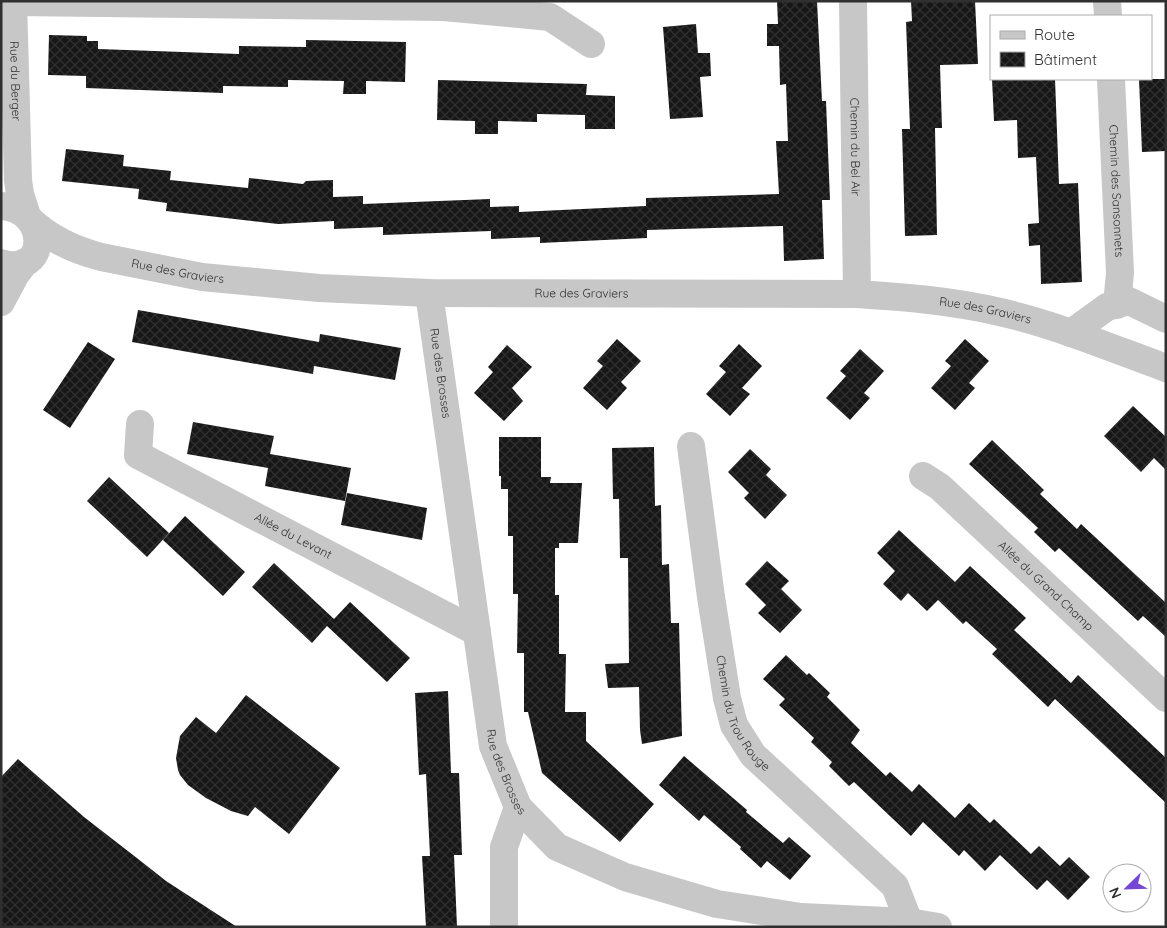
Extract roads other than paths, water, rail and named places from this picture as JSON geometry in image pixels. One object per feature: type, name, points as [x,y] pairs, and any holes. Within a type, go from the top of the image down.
[{"type":"street","name":"Chemin du Bel Air","points":[[853,1],[858,294]]},
{"type":"street","points":[[1107,1],[1108,15]]},
{"type":"street","points":[[13,2],[444,4],[550,16],[591,44]]},
{"type":"street","name":"Rue du Berger","points":[[1,302],[16,274],[19,262],[36,253],[38,243],[37,232],[28,218],[20,194],[17,160],[13,2]]},
{"type":"street","name":"Chemin des Sansonnets","points":[[1111,80],[1120,273],[1117,305]]},
{"type":"street","name":"Rue du Berger","points":[[1,196],[10,181],[17,160]]},
{"type":"street","name":"Rue des Graviers","points":[[1,206],[16,208],[50,237],[90,254]]},
{"type":"street","name":"Rue des Graviers","points":[[19,262],[64,253],[90,254],[202,277],[319,288],[429,293],[858,294],[922,298],[1001,312],[1071,333],[1166,368]]},
{"type":"street","name":"Rue des Brosses","points":[[429,293],[493,746],[518,807],[557,847],[625,877],[717,904],[801,917],[908,922],[938,927]]},
{"type":"street","points":[[1071,333],[1107,307],[1129,301],[1166,319]]},
{"type":"street","name":"Allée du Levant","points":[[140,424],[138,455],[477,632]]},
{"type":"street","name":"Chemin du Trou Rouge","points":[[691,446],[717,634],[727,698],[734,725],[753,754],[895,886],[908,922]]},
{"type":"street","name":"Allée du Grand Champ","points":[[924,476],[940,487],[1166,698]]},
{"type":"street","points":[[504,927],[504,847],[518,807]]}]
